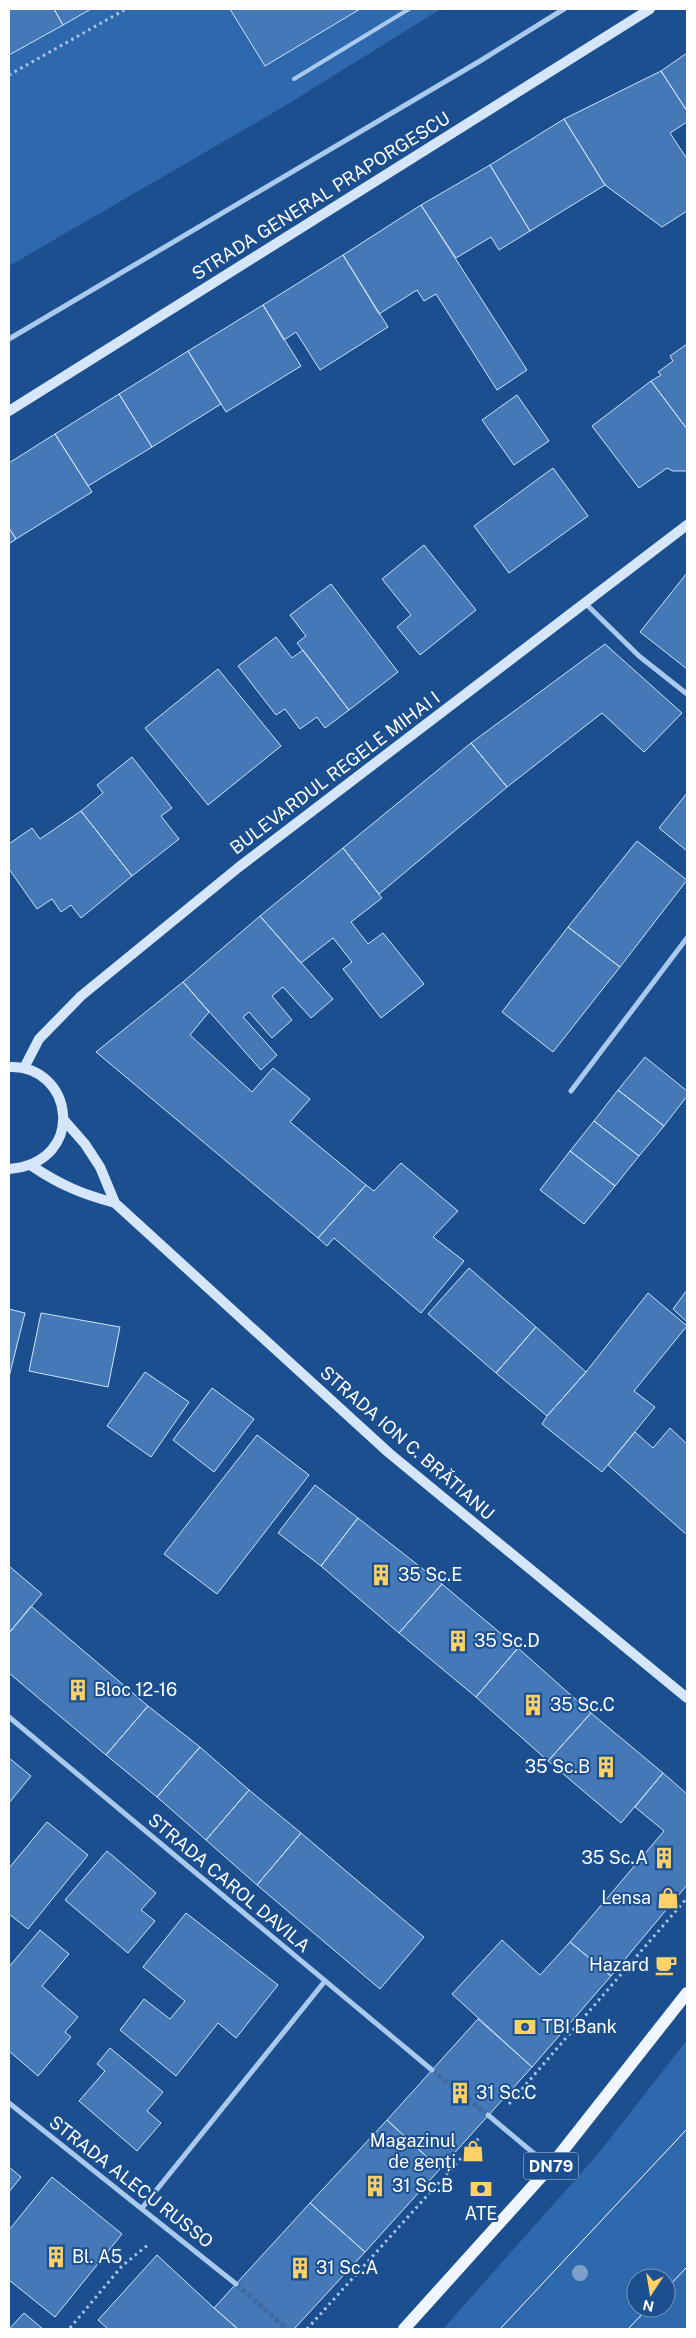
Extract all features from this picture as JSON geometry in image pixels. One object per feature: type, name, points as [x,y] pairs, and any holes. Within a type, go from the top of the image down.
[{"type":"main road","name":"STRADA GENERAL PRAPORGESCU","points":[[9,411],[650,9]]},
{"type":"main road","name":"BULEVARDUL REGELE MIHAI I","points":[[24,1068],[38,1039],[81,996],[239,867],[687,525]]},
{"type":"main road","points":[[9,1068],[24,1068],[45,1079],[59,1097],[64,1120],[60,1139],[48,1155],[32,1166],[9,1170]]},
{"type":"main road","name":"STRADA ION C. BRĂTIANU","points":[[64,1120],[85,1144],[100,1167],[115,1203],[389,1453],[687,1698]]},
{"type":"main road","name":"STRADA ION C. BRĂTIANU","points":[[32,1166],[57,1183],[81,1194],[115,1203]]},
{"type":"main road","name":"DN79","points":[[404,2329],[550,2167],[687,1993]]},
{"type":"street","points":[[9,339],[480,61],[564,9]]},
{"type":"street","points":[[585,603],[639,656],[687,694]]},
{"type":"street","points":[[571,1091],[687,938]]},
{"type":"street","name":"STRADA CAROL DAVILA","points":[[9,1717],[432,2070]]},
{"type":"street","points":[[142,2208],[325,1981]]},
{"type":"street","name":"STRADA ALECU RUSSO","points":[[9,2103],[236,2284]]},
{"type":"street","points":[[488,2115],[550,2167]]},
{"type":"lane","points":[[294,78],[409,9]]},
{"type":"path","points":[[9,75],[126,9]]},
{"type":"path","points":[[70,2328],[122,2266],[154,2240]]},
{"type":"shaded area","points":[[9,9],[441,9],[283,107],[9,266]]},
{"type":"shaded area","points":[[687,2040],[687,2329],[443,2329],[598,2154]]},
{"type":"building","points":[[9,9],[54,9],[63,25],[9,55]]},
{"type":"building","points":[[54,9],[91,9],[63,25]]},
{"type":"building","points":[[230,9],[360,9],[265,66]]},
{"type":"building","points":[[687,53],[687,111],[661,71]]},
{"type":"building","points":[[661,71],[687,111],[687,122],[670,133],[687,159],[687,211],[662,227],[605,185],[564,119]]},
{"type":"building","points":[[564,119],[605,185],[530,231],[490,165]]},
{"type":"building","points":[[490,165],[530,231],[499,250],[491,237],[456,258],[421,205]]},
{"type":"building","points":[[421,205],[527,370],[497,390],[436,294],[424,301],[417,290],[379,314],[343,255]]},
{"type":"building","points":[[343,255],[388,327],[320,370],[296,332],[284,340],[263,305]]},
{"type":"building","points":[[263,305],[301,366],[226,412],[188,351]]},
{"type":"building","points":[[687,344],[687,429],[651,381],[661,375],[658,372],[673,361],[670,356]]},
{"type":"building","points":[[188,351],[221,404],[152,447],[119,394]]},
{"type":"building","points":[[651,381],[687,429],[687,471],[673,471],[667,468],[639,488],[592,426]]},
{"type":"building","points":[[119,394],[152,447],[88,486],[55,434]]},
{"type":"building","points":[[517,395],[549,441],[514,465],[482,420]]},
{"type":"building","points":[[55,434],[92,492],[16,539],[9,528],[9,463]]},
{"type":"building","points":[[553,468],[588,516],[509,573],[474,526]]},
{"type":"building","points":[[9,528],[16,539],[9,544]]},
{"type":"building","points":[[424,545],[476,610],[420,655],[397,627],[411,615],[382,579]]},
{"type":"building","points":[[687,573],[687,669],[640,632]]},
{"type":"building","points":[[331,584],[398,672],[349,710],[297,643],[306,636],[290,615]]},
{"type":"building","points":[[276,637],[292,658],[303,650],[349,710],[325,728],[317,717],[300,729],[285,709],[276,715],[238,666]]},
{"type":"building","points":[[605,644],[682,713],[644,752],[602,713],[507,787],[471,743]]},
{"type":"building","points":[[218,669],[281,746],[208,805],[145,728]]},
{"type":"building","points":[[471,743],[507,787],[379,894],[343,848]]},
{"type":"building","points":[[132,757],[172,808],[161,816],[179,839],[132,876],[81,811],[103,793],[97,785]]},
{"type":"building","points":[[687,793],[687,851],[659,828]]},
{"type":"building","points":[[81,811],[132,876],[81,918],[71,905],[61,912],[52,899],[37,909],[9,869],[9,844],[32,828],[40,839]]},
{"type":"building","points":[[637,841],[687,880],[620,967],[568,927]]},
{"type":"building","points":[[343,848],[382,898],[351,922],[368,944],[383,933],[424,984],[381,1018],[343,969],[352,962],[333,938],[301,963],[260,916]]},
{"type":"building","points":[[260,916],[333,999],[311,1018],[283,987],[272,996],[292,1020],[272,1038],[249,1012],[243,1017],[277,1055],[261,1070],[183,982]]},
{"type":"building","points":[[568,927],[620,967],[553,1052],[502,1012]]},
{"type":"building","points":[[183,982],[209,1012],[190,1035],[252,1092],[273,1068],[310,1099],[290,1122],[366,1185],[318,1238],[96,1052]]},
{"type":"building","points":[[645,1057],[687,1091],[687,1096],[664,1126],[618,1090]]},
{"type":"building","points":[[618,1090],[664,1126],[639,1156],[594,1121]]},
{"type":"building","points":[[594,1121],[639,1156],[615,1186],[570,1151]]},
{"type":"building","points":[[570,1151],[615,1186],[584,1224],[540,1190]]},
{"type":"building","points":[[401,1163],[458,1211],[433,1237],[464,1261],[421,1313],[334,1238],[327,1246],[318,1238],[366,1185],[374,1191]]},
{"type":"building","points":[[469,1268],[536,1327],[496,1373],[428,1314]]},
{"type":"building","points":[[687,1290],[687,1322],[673,1309]]},
{"type":"building","points":[[648,1293],[687,1326],[634,1391],[655,1407],[602,1472],[542,1424]]},
{"type":"building","points":[[9,1309],[25,1313],[9,1377]]},
{"type":"building","points":[[41,1313],[120,1327],[108,1387],[29,1371]]},
{"type":"building","points":[[536,1327],[586,1372],[547,1416],[496,1373]]},
{"type":"building","points":[[145,1372],[189,1402],[151,1457],[107,1426]]},
{"type":"building","points":[[212,1388],[254,1419],[214,1472],[173,1440]]},
{"type":"building","points":[[670,1428],[687,1444],[687,1535],[608,1465],[635,1432],[653,1448]]},
{"type":"building","points":[[257,1435],[309,1475],[217,1594],[164,1554]]},
{"type":"building","points":[[315,1485],[358,1518],[321,1566],[278,1533]]},
{"type":"building","name":"35 Sc.E","points":[[358,1518],[442,1584],[399,1633],[321,1566]]},
{"type":"building","points":[[9,1566],[42,1594],[9,1633]]},
{"type":"building","name":"35 Sc.D","points":[[442,1584],[518,1648],[476,1697],[399,1633]]},
{"type":"building","name":"Bloc 12-16","points":[[31,1606],[148,1706],[106,1755],[9,1673],[9,1633]]},
{"type":"building","name":"35 Sc.C","points":[[518,1648],[591,1713],[548,1761],[476,1697]]},
{"type":"building","points":[[148,1706],[200,1747],[157,1797],[106,1755]]},
{"type":"building","name":"35 Sc.B","points":[[591,1713],[663,1773],[621,1823],[548,1761]]},
{"type":"building","points":[[200,1747],[249,1790],[206,1840],[157,1797]]},
{"type":"building","points":[[9,1758],[31,1776],[9,1803]]},
{"type":"building","name":"35 Sc.A","points":[[663,1773],[687,1794],[687,1885],[611,1976],[570,1942],[664,1831],[635,1807]]},
{"type":"building","points":[[249,1790],[301,1833],[257,1885],[206,1840]]},
{"type":"building","points":[[47,1822],[88,1855],[28,1929],[9,1914],[9,1868]]},
{"type":"building","points":[[301,1833],[424,1937],[380,1989],[257,1885]]},
{"type":"building","points":[[107,1851],[156,1893],[141,1910],[155,1921],[128,1953],[65,1900]]},
{"type":"building","points":[[186,1913],[278,1985],[236,2038],[218,2023],[176,2076],[120,2030],[144,1999],[170,2019],[185,2001],[143,1967]]},
{"type":"building","points":[[40,1930],[69,1954],[42,1986],[78,2017],[65,2032],[71,2037],[38,2076],[9,2051],[9,1967]]},
{"type":"building","points":[[502,1940],[540,1975],[570,1942],[611,1976],[532,2067],[452,1994]]},
{"type":"building","name":"31 Sc.C","points":[[478,2019],[532,2067],[440,2169],[387,2120]]},
{"type":"building","points":[[110,2048],[163,2092],[147,2111],[161,2123],[137,2151],[79,2101],[105,2071],[97,2064]]},
{"type":"building","name":"31 Sc.B","points":[[387,2120],[440,2169],[365,2252],[310,2203]]},
{"type":"building","points":[[9,2167],[21,2177],[9,2192]]},
{"type":"building","name":"Bl. A5","points":[[52,2177],[122,2234],[55,2317],[9,2280],[9,2230]]},
{"type":"building","name":"31 Sc.A","points":[[310,2203],[365,2252],[294,2329],[238,2329],[214,2308]]},
{"type":"building","points":[[157,2255],[238,2329],[108,2329],[98,2320]]},
{"type":"building","points":[[24,2313],[43,2329],[9,2329]]},
{"type":"tunnel","points":[[432,2070],[488,2115]]},
{"type":"tunnel","points":[[236,2284],[287,2329]]},
{"type":"tram line","points":[[500,2329],[687,2129]]},
{"type":"tram line","points":[[676,2279],[687,2267]]},
{"type":"tram line","points":[[628,2329],[638,2318]]},
{"type":"place","name":"35 Sc.E","points":[[381,1575]]},
{"type":"place","name":"35 Sc.D","points":[[458,1641]]},
{"type":"place","name":"Bloc 12-16","points":[[78,1690]]},
{"type":"place","name":"35 Sc.C","points":[[533,1705]]},
{"type":"place","name":"35 Sc.B","points":[[606,1767]]},
{"type":"place","name":"35 Sc.A","points":[[664,1858]]},
{"type":"place","name":"Lensa","points":[[668,1898]]},
{"type":"place","name":"Hazard","points":[[666,1965]]},
{"type":"place","name":"TBI Bank","points":[[525,2027]]},
{"type":"place","name":"31 Sc.C","points":[[460,2093]]},
{"type":"place","name":"Magazinul de genți","points":[[473,2151]]},
{"type":"place","name":"31 Sc.B","points":[[375,2186]]},
{"type":"place","name":"ATE","points":[[481,2189]]},
{"type":"place","name":"Bl. A5","points":[[56,2257]]},
{"type":"place","name":"31 Sc.A","points":[[300,2268]]}]
